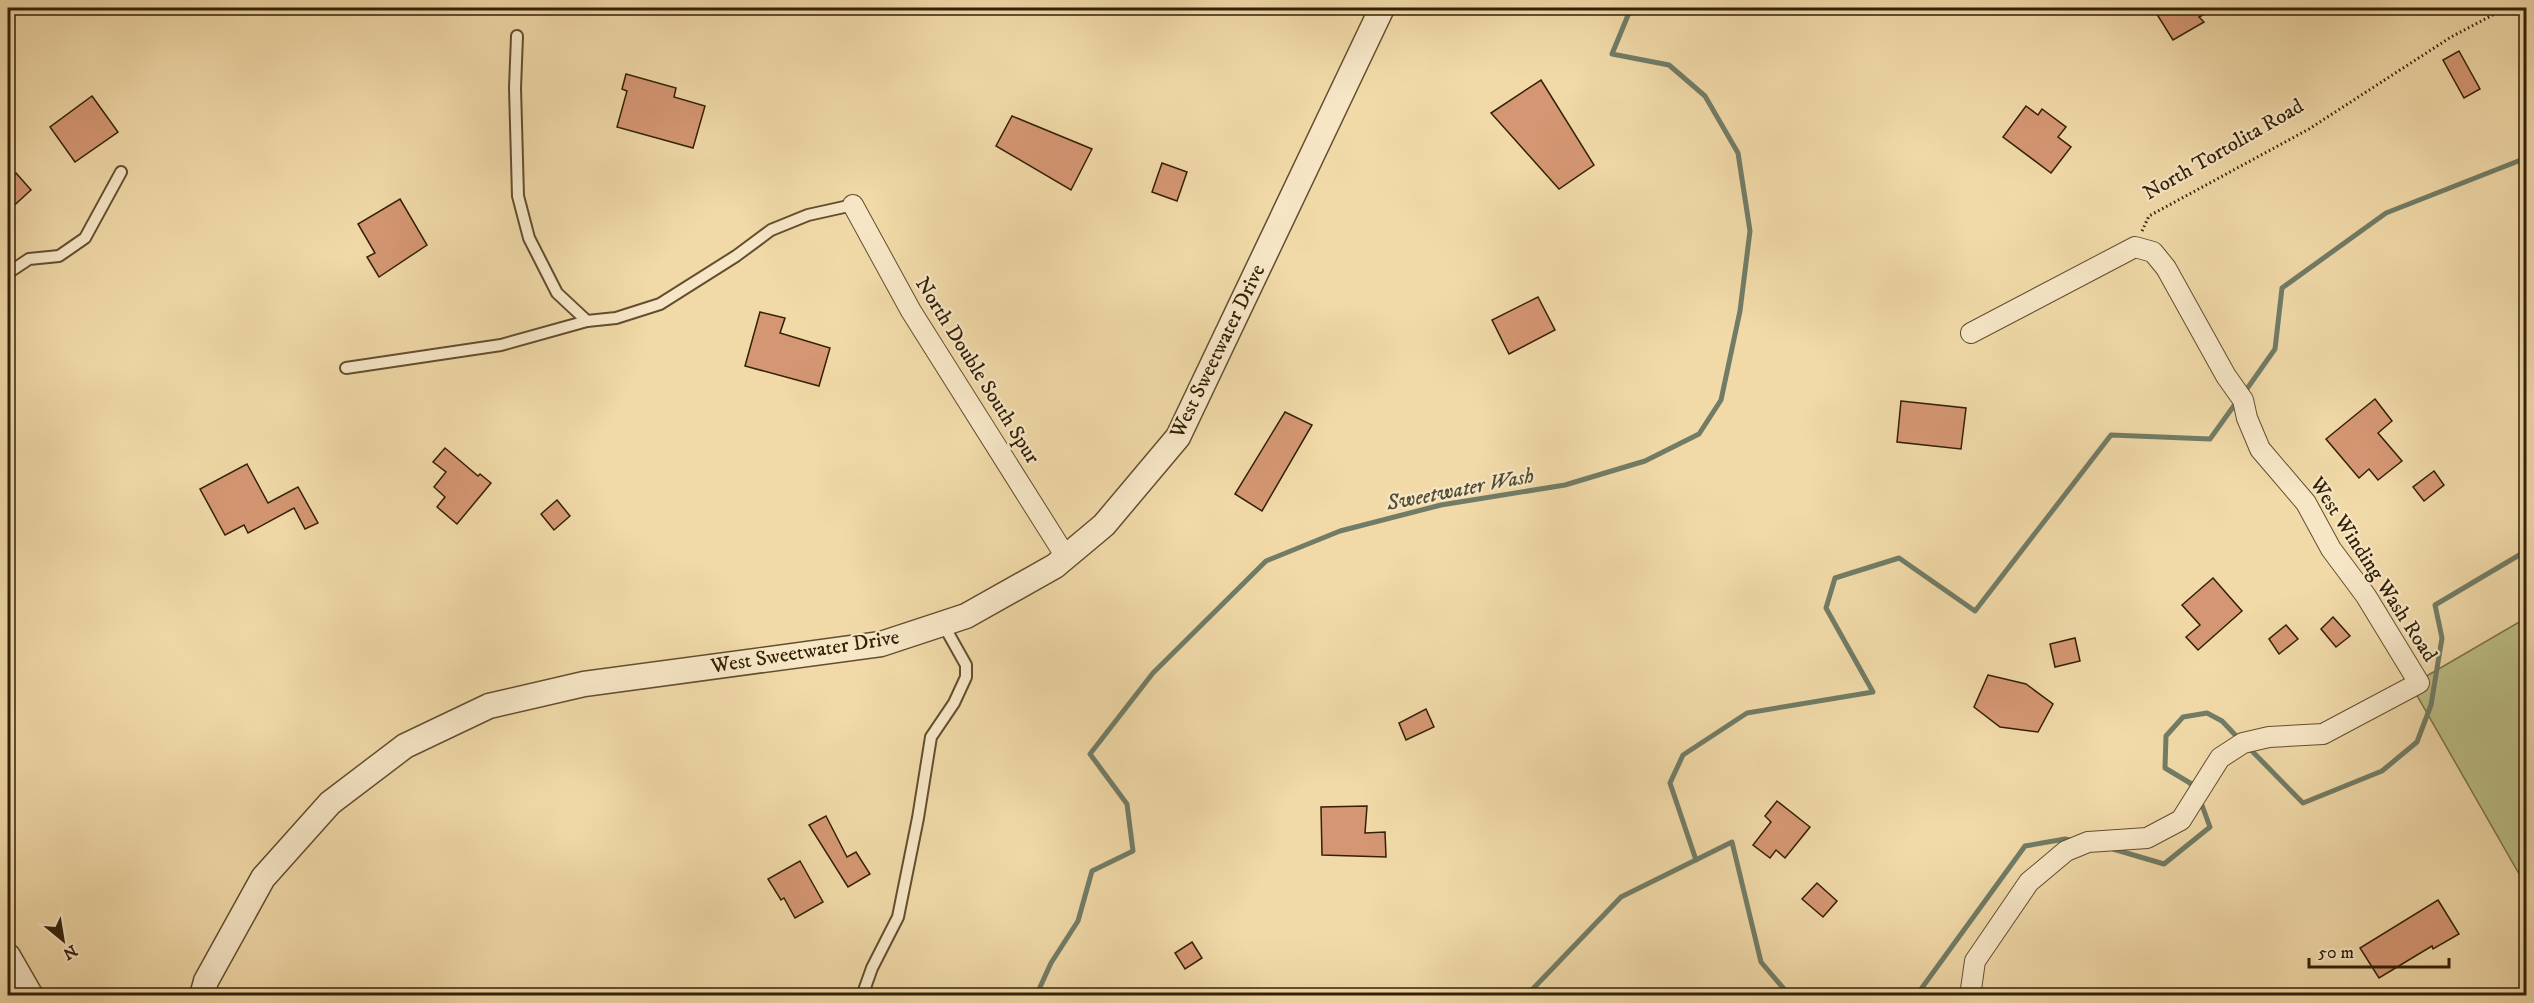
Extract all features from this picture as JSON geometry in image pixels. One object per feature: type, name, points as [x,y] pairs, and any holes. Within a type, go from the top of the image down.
[{"type":"street","name":"West Sweetwater Drive","points":[[202,996],[206,981],[263,878],[330,803],[405,746],[489,706],[584,684],[881,644],[966,616],[1055,566],[1066,557],[1104,525],[1178,437],[1382,8]]},
{"type":"street","name":"North Double South Spur","points":[[853,205],[911,311],[1066,557]]},
{"type":"street","points":[[1971,333],[2135,248]]},
{"type":"street","name":"West Winding Wash Road","points":[[1970,996],[1975,962],[2029,882],[2066,851],[2088,842],[2147,838],[2181,820],[2220,758],[2243,742],[2269,737],[2323,734],[2419,683],[2366,596],[2331,549],[2306,503],[2260,449],[2247,418],[2243,400],[2226,376],[2166,268],[2152,252],[2135,248]]},
{"type":"street","points":[[8,956],[31,996]]},
{"type":"lane","points":[[518,36],[515,97],[518,196],[529,238],[557,292],[587,321]]},
{"type":"lane","points":[[8,273],[29,259],[59,256],[85,238],[121,172]]},
{"type":"lane","points":[[346,368],[501,345],[587,321],[616,318],[660,304],[736,256],[771,230],[808,215],[853,205]]},
{"type":"lane","points":[[862,996],[872,968],[898,917],[918,818],[931,737],[954,703],[966,677],[966,666],[943,624]]},
{"type":"path","name":"North Tortolita Road","points":[[2135,248],[2149,216],[2309,129],[2451,37],[2506,8]]},
{"type":"green space","points":[[2526,618],[2526,886],[2411,685]]},
{"type":"building","points":[[2153,8],[2216,8],[2199,17],[2204,22],[2173,40]]},
{"type":"building","points":[[2459,51],[2480,89],[2464,98],[2443,60]]},
{"type":"building","points":[[626,74],[676,88],[674,97],[705,106],[693,148],[617,127],[627,91],[622,89]]},
{"type":"building","points":[[1541,80],[1594,165],[1559,189],[1491,113]]},
{"type":"building","points":[[92,96],[118,132],[75,162],[50,127]]},
{"type":"building","points":[[2026,106],[2038,115],[2042,109],[2066,127],[2058,137],[2071,147],[2051,173],[2003,137]]},
{"type":"building","points":[[1012,116],[1092,149],[1071,190],[996,146]]},
{"type":"building","points":[[1162,163],[1187,172],[1177,201],[1152,192]]},
{"type":"building","points":[[16,173],[31,190],[8,211],[8,181]]},
{"type":"building","points":[[400,199],[427,245],[379,277],[367,257],[375,253],[358,224]]},
{"type":"building","points":[[1538,297],[1555,330],[1509,354],[1492,320]]},
{"type":"building","points":[[760,312],[785,318],[780,333],[830,348],[819,386],[745,366]]},
{"type":"building","points":[[2375,399],[2392,421],[2378,433],[2402,461],[2378,480],[2369,469],[2359,478],[2326,439]]},
{"type":"building","points":[[1901,401],[1966,408],[1961,449],[1897,442]]},
{"type":"building","points":[[1285,412],[1312,425],[1262,511],[1235,494]]},
{"type":"building","points":[[445,448],[478,476],[480,474],[491,483],[457,524],[437,507],[445,497],[434,487],[446,472],[433,462]]},
{"type":"building","points":[[247,464],[268,503],[298,487],[318,523],[305,529],[294,508],[248,533],[244,525],[225,535],[200,489]]},
{"type":"building","points":[[2434,471],[2444,485],[2424,501],[2413,487]]},
{"type":"building","points":[[557,500],[570,516],[554,530],[541,514]]},
{"type":"building","points":[[2213,578],[2242,611],[2198,650],[2186,637],[2200,625],[2182,605]]},
{"type":"building","points":[[2333,617],[2350,636],[2336,647],[2321,629]]},
{"type":"building","points":[[2286,625],[2298,639],[2279,654],[2269,639]]},
{"type":"building","points":[[2075,638],[2080,661],[2055,667],[2050,644]]},
{"type":"building","points":[[1988,675],[2026,684],[2053,704],[2038,732],[2000,727],[1974,707]]},
{"type":"building","points":[[1426,709],[1434,727],[1406,740],[1399,723]]},
{"type":"building","points":[[1777,801],[1810,827],[1785,858],[1776,850],[1770,858],[1753,845],[1771,822],[1765,816]]},
{"type":"building","points":[[1367,806],[1365,833],[1385,832],[1386,857],[1322,855],[1321,807]]},
{"type":"building","points":[[826,816],[847,857],[856,852],[870,874],[848,887],[809,825]]},
{"type":"building","points":[[800,861],[823,902],[795,918],[784,898],[781,900],[768,879]]},
{"type":"building","points":[[1817,883],[1837,901],[1823,917],[1802,899]]},
{"type":"building","points":[[2438,900],[2459,934],[2433,949],[2432,946],[2379,978],[2360,948]]},
{"type":"building","points":[[1192,942],[1202,958],[1185,969],[1175,953]]},
{"type":"waterway","name":"Sweetwater Wash","points":[[1036,996],[1051,963],[1078,921],[1092,871],[1133,851],[1127,804],[1090,754],[1153,673],[1266,561],[1340,531],[1441,505],[1565,485],[1645,461],[1699,434],[1721,400],[1740,311],[1750,231],[1738,153],[1705,96],[1669,65],[1612,54],[1631,8]]},
{"type":"waterway","points":[[2244,393],[2275,349],[2282,288],[2386,213],[2526,158]]},
{"type":"waterway","points":[[1696,860],[1670,783],[1683,755],[1747,713],[1873,692],[1826,608],[1835,578],[1899,558],[1975,611],[2111,435],[2210,439],[2238,400]]},
{"type":"waterway","points":[[2247,746],[2303,803],[2382,771],[2417,742],[2431,705],[2442,638],[2435,605],[2526,551]]},
{"type":"waterway","points":[[2194,789],[2190,783],[2165,768],[2166,736],[2183,717],[2207,713],[2222,721],[2240,740]]},
{"type":"waterway","points":[[2113,849],[2164,864],[2210,827],[2200,800]]},
{"type":"waterway","points":[[1916,996],[2025,846],[2065,839],[2075,841]]},
{"type":"waterway","points":[[1526,996],[1621,897],[1732,842],[1761,962],[1790,996]]}]
